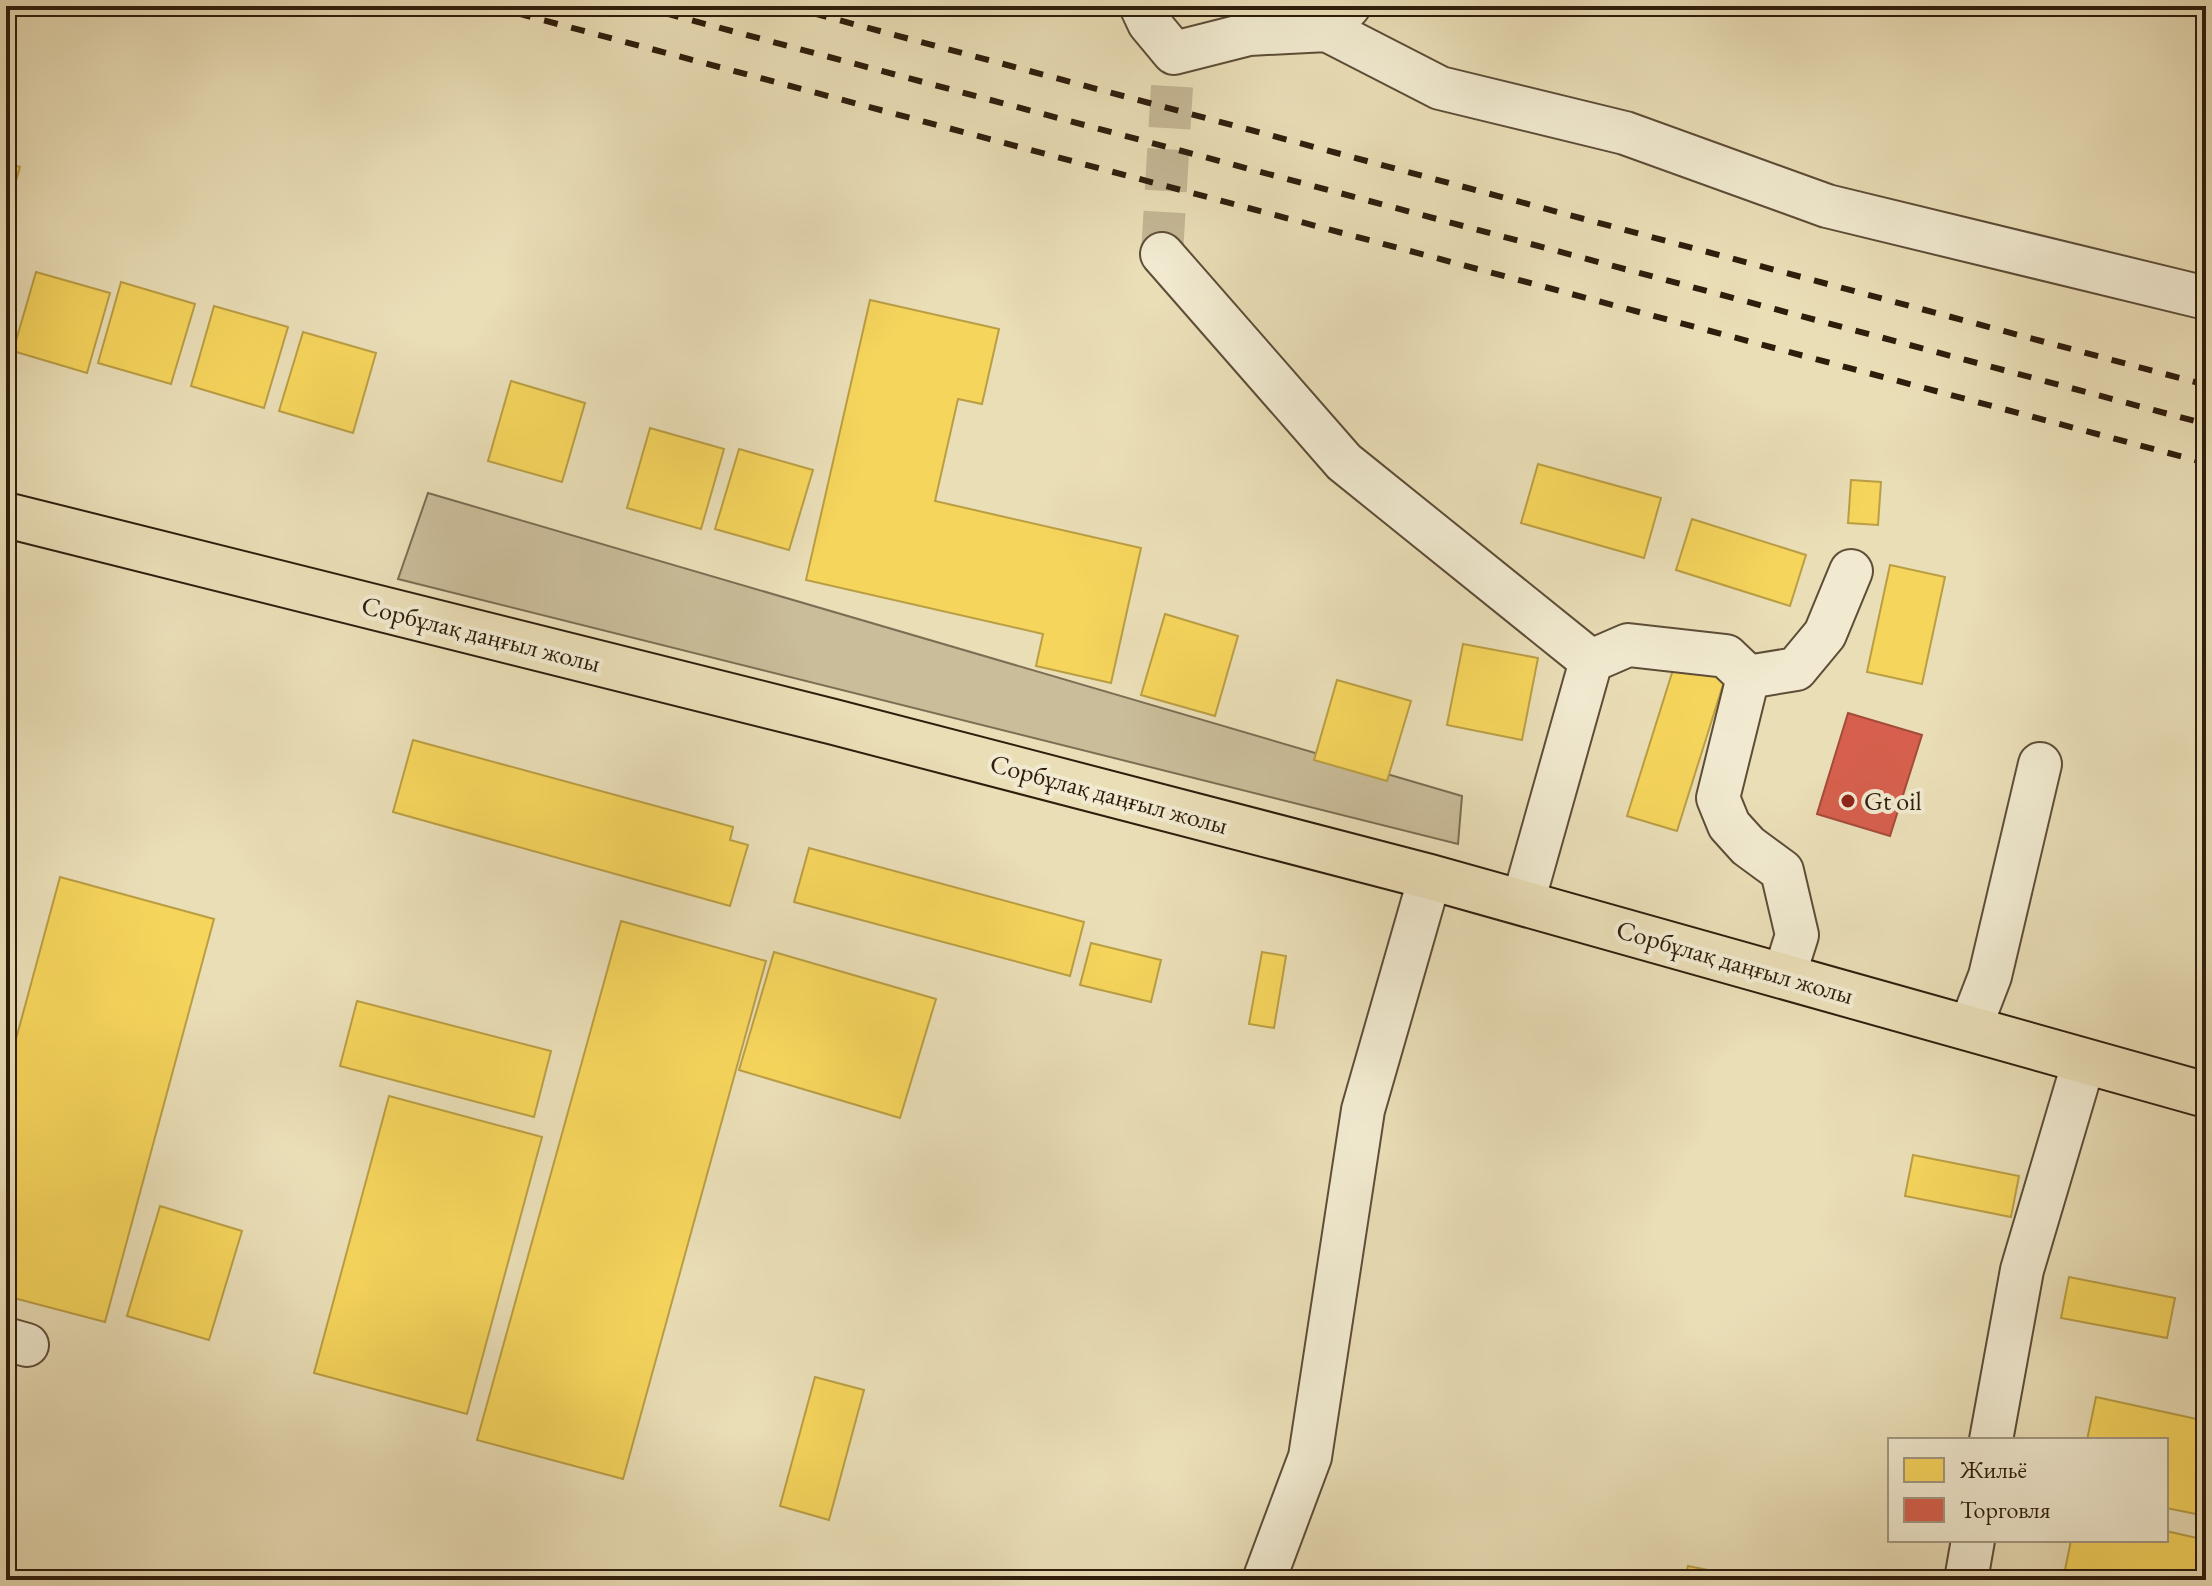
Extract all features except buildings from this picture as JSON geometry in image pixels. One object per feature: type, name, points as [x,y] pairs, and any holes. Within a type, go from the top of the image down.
[{"type":"main road","name":"Сорбұлақ даңғыл жолы","points":[[6,515],[834,722],[1430,877],[2206,1095]]},
{"type":"street","points":[[1141,6],[1149,23],[1174,53],[1249,34],[1338,18],[1440,88],[1625,133],[1827,206],[2206,298]]},
{"type":"street","points":[[1162,254],[1344,462],[1591,661]]},
{"type":"street","points":[[1748,677],[1796,669],[1825,634],[1851,571]]},
{"type":"street","points":[[1591,661],[1628,645],[1726,656],[1748,677]]},
{"type":"street","points":[[1523,902],[1591,661]]},
{"type":"street","points":[[1748,677],[1718,798],[1729,825],[1748,846],[1782,871],[1797,935],[1784,976]]},
{"type":"street","points":[[1970,1028],[1990,976],[2040,764]]},
{"type":"street","points":[[1264,1580],[1310,1457],[1363,1110],[1430,877]]},
{"type":"street","points":[[1991,1438],[2022,1270],[2084,1061]]},
{"type":"street","points":[[1966,1580],[1973,1542]]},
{"type":"shaded area","points":[[428,493],[1462,796],[1458,844],[398,579]]},
{"type":"tunnel","points":[[1162,254],[1174,53]]},
{"type":"railway","points":[[490,6],[2206,463]]},
{"type":"railway","points":[[638,6],[2206,424]]},
{"type":"railway","points":[[786,6],[2206,385]]},
{"type":"place","name":"Gt oil","points":[[1848,801]]}]
